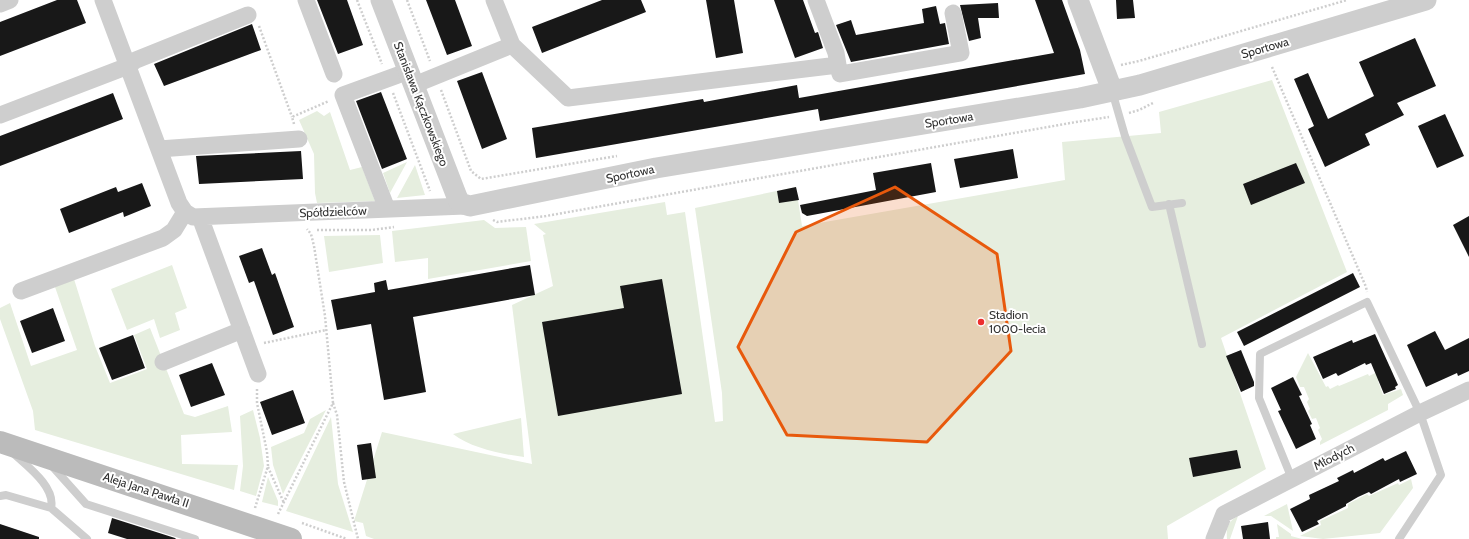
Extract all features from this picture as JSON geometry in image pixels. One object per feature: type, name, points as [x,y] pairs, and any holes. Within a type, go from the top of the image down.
[{"type":"main road","name":"Aleja Jana Pawła II","points":[[0,442],[282,532]]},
{"type":"street","points":[[0,4],[10,0]]},
{"type":"street","points":[[103,0],[179,203],[193,214],[245,338],[258,374]]},
{"type":"street","points":[[306,0],[334,74]]},
{"type":"street","name":"Stanisława Kączkowskiego","points":[[381,0],[457,197],[460,203],[465,206]]},
{"type":"street","points":[[494,0],[512,45],[568,98],[837,59]]},
{"type":"street","points":[[816,0],[837,59],[840,74],[961,53],[953,13]]},
{"type":"street","points":[[1078,0],[1112,90]]},
{"type":"street","name":"Sportowa","points":[[465,206],[490,203],[656,168],[1080,98],[1140,85],[1426,0]]},
{"type":"street","points":[[0,115],[128,66],[136,60],[248,15]]},
{"type":"street","points":[[387,209],[343,95],[411,78],[436,76],[512,45]]},
{"type":"street","points":[[159,149],[299,140]]},
{"type":"street","name":"Spółdzielców","points":[[193,214],[465,206]]},
{"type":"street","points":[[21,291],[163,238],[193,214]]},
{"type":"street","points":[[163,362],[245,338]]},
{"type":"street","name":"Młodych","points":[[1214,539],[1224,514],[1420,413],[1469,390]]},
{"type":"lane","points":[[1112,90],[1125,136],[1152,206],[1182,203]]},
{"type":"lane","points":[[1169,204],[1202,344]]},
{"type":"lane","points":[[1292,479],[1259,398],[1260,354],[1367,302],[1420,413],[1441,475],[1399,539]]},
{"type":"lane","points":[[0,442],[31,470],[48,489],[53,502],[51,508]]},
{"type":"lane","points":[[44,456],[86,504],[195,539]]},
{"type":"lane","points":[[0,496],[6,495],[51,508],[87,539]]},
{"type":"path","points":[[407,0],[471,171],[481,179],[622,155]]},
{"type":"path","points":[[1140,61],[1347,0]]},
{"type":"path","points":[[248,15],[254,13],[299,140]]},
{"type":"path","points":[[1272,67],[1366,287],[1367,302]]},
{"type":"path","points":[[292,117],[343,95]]},
{"type":"path","points":[[488,217],[497,222],[546,216],[1119,115],[1139,110],[1153,103]]},
{"type":"path","points":[[301,227],[308,230],[372,230],[396,226]]},
{"type":"path","points":[[308,230],[314,246],[326,330],[333,403],[337,415],[344,482],[358,539]]},
{"type":"path","points":[[245,338],[326,330]]},
{"type":"path","points":[[258,374],[256,403],[267,452],[268,466],[284,503]]},
{"type":"path","points":[[282,532],[284,503],[333,403]]},
{"type":"path","points":[[255,506],[268,466]]},
{"type":"highlighted area","points":[[895,187],[997,254],[1011,351],[927,442],[787,435],[738,347],[796,232]]},
{"type":"green space","name":"Stadion 1000-lecia","points":[[1272,80],[1347,272],[1221,338],[1266,469],[1167,526],[1168,539],[374,539],[366,536],[363,523],[354,521],[382,432],[532,464],[512,305],[553,286],[543,235],[546,234],[534,224],[665,202],[667,215],[685,212],[715,422],[723,421],[722,393],[695,208],[796,187],[802,226],[1065,180],[1062,142],[1161,133],[1159,112]]},
{"type":"green space","points":[[317,111],[324,116],[330,112],[350,170],[362,167],[375,201],[317,203],[315,193],[314,154],[299,120]]},
{"type":"green space","points":[[407,162],[390,193],[383,173]]},
{"type":"green space","points":[[415,165],[425,195],[397,198]]},
{"type":"green space","points":[[484,220],[495,228],[526,227],[531,261],[428,279],[428,258],[395,262],[392,231]]},
{"type":"green space","points":[[380,235],[383,263],[329,272],[324,236]]},
{"type":"green space","points":[[172,265],[187,308],[175,313],[180,330],[160,338],[154,319],[127,330],[111,289]]},
{"type":"green space","points":[[74,279],[95,346],[110,383],[147,369],[134,335],[150,328],[184,414],[195,417],[228,406],[232,432],[181,435],[182,464],[238,465],[234,490],[35,430],[33,411],[0,319],[0,308],[10,303],[31,366],[77,350],[55,287]]},
{"type":"green space","points":[[1308,353],[1326,387],[1328,386],[1330,389],[1368,374],[1369,376],[1390,366],[1393,374],[1378,381],[1383,395],[1401,389],[1403,395],[1388,404],[1388,410],[1320,445],[1322,439],[1318,430],[1320,428],[1316,418],[1312,419],[1308,411],[1310,409],[1307,402],[1309,399],[1304,387],[1300,387],[1296,377]]},
{"type":"green space","points":[[253,410],[260,438],[264,466],[256,496],[240,491],[243,466],[240,416]]},
{"type":"green space","points":[[326,410],[283,494],[273,465],[271,447],[304,433],[310,419]]},
{"type":"green space","points":[[331,417],[338,484],[353,532],[286,511]]},
{"type":"green space","points":[[521,418],[524,457],[477,447],[453,434]]},
{"type":"green space","points":[[268,477],[278,501],[278,506],[262,502]]},
{"type":"green space","points":[[1411,479],[1413,488],[1380,533],[1323,539],[1300,536],[1321,525],[1320,521],[1348,508],[1348,504],[1367,494],[1369,496]]},
{"type":"green space","points":[[1287,504],[1293,531],[1271,516],[1264,516]]},
{"type":"green space","points":[[1238,516],[1230,539],[1227,539],[1228,525]]},
{"type":"green space","points":[[1277,524],[1291,534],[1291,536],[1302,539],[1276,539],[1276,537],[1279,537]]},
{"type":"building","points":[[57,0],[77,0],[86,23],[0,56],[0,22]]},
{"type":"building","points":[[317,0],[347,0],[363,45],[338,54]]},
{"type":"building","points":[[426,0],[455,0],[472,46],[447,55]]},
{"type":"building","points":[[602,0],[641,0],[646,12],[542,53],[532,27]]},
{"type":"building","points":[[706,0],[734,0],[743,53],[716,58]]},
{"type":"building","points":[[774,0],[803,0],[815,33],[818,32],[823,48],[795,58]]},
{"type":"building","points":[[1035,0],[1062,0],[1080,50],[1085,74],[820,121],[818,109],[536,158],[532,128],[703,99],[704,102],[797,85],[799,98],[1054,53]]},
{"type":"building","points":[[1116,0],[1133,0],[1135,18],[1117,19]]},
{"type":"building","points":[[998,3],[999,18],[978,18],[981,38],[969,41],[960,5]]},
{"type":"building","points":[[936,6],[940,24],[945,23],[949,44],[851,62],[836,25],[851,20],[856,35],[924,23],[922,9]]},
{"type":"building","points":[[252,24],[261,50],[164,86],[154,64]]},
{"type":"building","points":[[1415,38],[1436,86],[1397,103],[1404,115],[1365,134],[1370,145],[1325,167],[1308,129],[1314,126],[1294,79],[1308,73],[1328,119],[1374,96],[1359,62]]},
{"type":"building","points":[[482,72],[507,139],[482,149],[457,81]]},
{"type":"building","points":[[381,92],[407,159],[382,169],[356,101]]},
{"type":"building","points":[[113,93],[123,119],[0,166],[0,136]]},
{"type":"building","points":[[1445,114],[1464,156],[1437,168],[1418,126]]},
{"type":"building","points":[[1013,149],[1018,178],[960,188],[954,159]]},
{"type":"building","points":[[301,151],[303,179],[199,184],[196,156]]},
{"type":"building","points":[[931,163],[936,192],[807,216],[802,213],[800,205],[876,190],[873,173]]},
{"type":"building","points":[[1296,163],[1305,183],[1251,205],[1243,184]]},
{"type":"building","points":[[142,183],[151,206],[124,217],[123,212],[69,233],[60,209],[116,187],[118,192]]},
{"type":"building","points":[[796,187],[799,200],[779,203],[777,191]]},
{"type":"building","points":[[1469,216],[1469,257],[1453,225]]},
{"type":"building","points":[[262,248],[272,275],[275,273],[294,327],[273,335],[254,281],[249,283],[239,256]]},
{"type":"building","points":[[530,265],[535,295],[413,317],[426,392],[384,400],[371,324],[337,330],[331,300],[375,292],[374,283],[386,280],[388,290]]},
{"type":"building","points":[[1353,273],[1360,287],[1244,346],[1237,332]]},
{"type":"building","points":[[662,279],[682,394],[558,416],[542,322],[624,308],[620,286]]},
{"type":"building","points":[[53,308],[65,341],[32,353],[20,321]]},
{"type":"building","points":[[1435,331],[1445,350],[1469,338],[1469,371],[1458,376],[1457,373],[1426,387],[1407,345]]},
{"type":"building","points":[[1375,334],[1398,385],[1395,387],[1396,389],[1384,394],[1371,363],[1366,365],[1365,363],[1338,376],[1336,373],[1323,379],[1313,357],[1352,340],[1353,343]]},
{"type":"building","points":[[133,335],[145,368],[112,380],[99,348]]},
{"type":"building","points":[[1241,350],[1254,382],[1254,386],[1241,392],[1226,356]]},
{"type":"building","points":[[212,363],[225,395],[191,407],[179,375]]},
{"type":"building","points":[[1293,377],[1302,395],[1299,396],[1312,424],[1310,425],[1316,439],[1296,449],[1278,411],[1281,410],[1271,388]]},
{"type":"building","points":[[293,390],[305,423],[272,435],[260,402]]},
{"type":"building","points":[[371,443],[376,478],[362,480],[357,445]]},
{"type":"building","points":[[1237,450],[1241,468],[1193,477],[1189,458]]},
{"type":"building","points":[[1406,451],[1417,474],[1400,482],[1399,479],[1371,494],[1369,492],[1358,497],[1346,504],[1346,506],[1317,521],[1319,524],[1302,532],[1290,509],[1310,499],[1309,495],[1339,481],[1337,478],[1353,470],[1354,473],[1383,458],[1385,461]]},
{"type":"building","points":[[112,518],[176,539],[127,539],[108,533]]},
{"type":"building","points":[[1268,522],[1270,539],[1243,539],[1241,526]]},
{"type":"building","points":[[0,524],[39,537],[39,539],[0,539]]},
{"type":"place","name":"Stadion 1000-lecia","points":[[981,322]]}]
